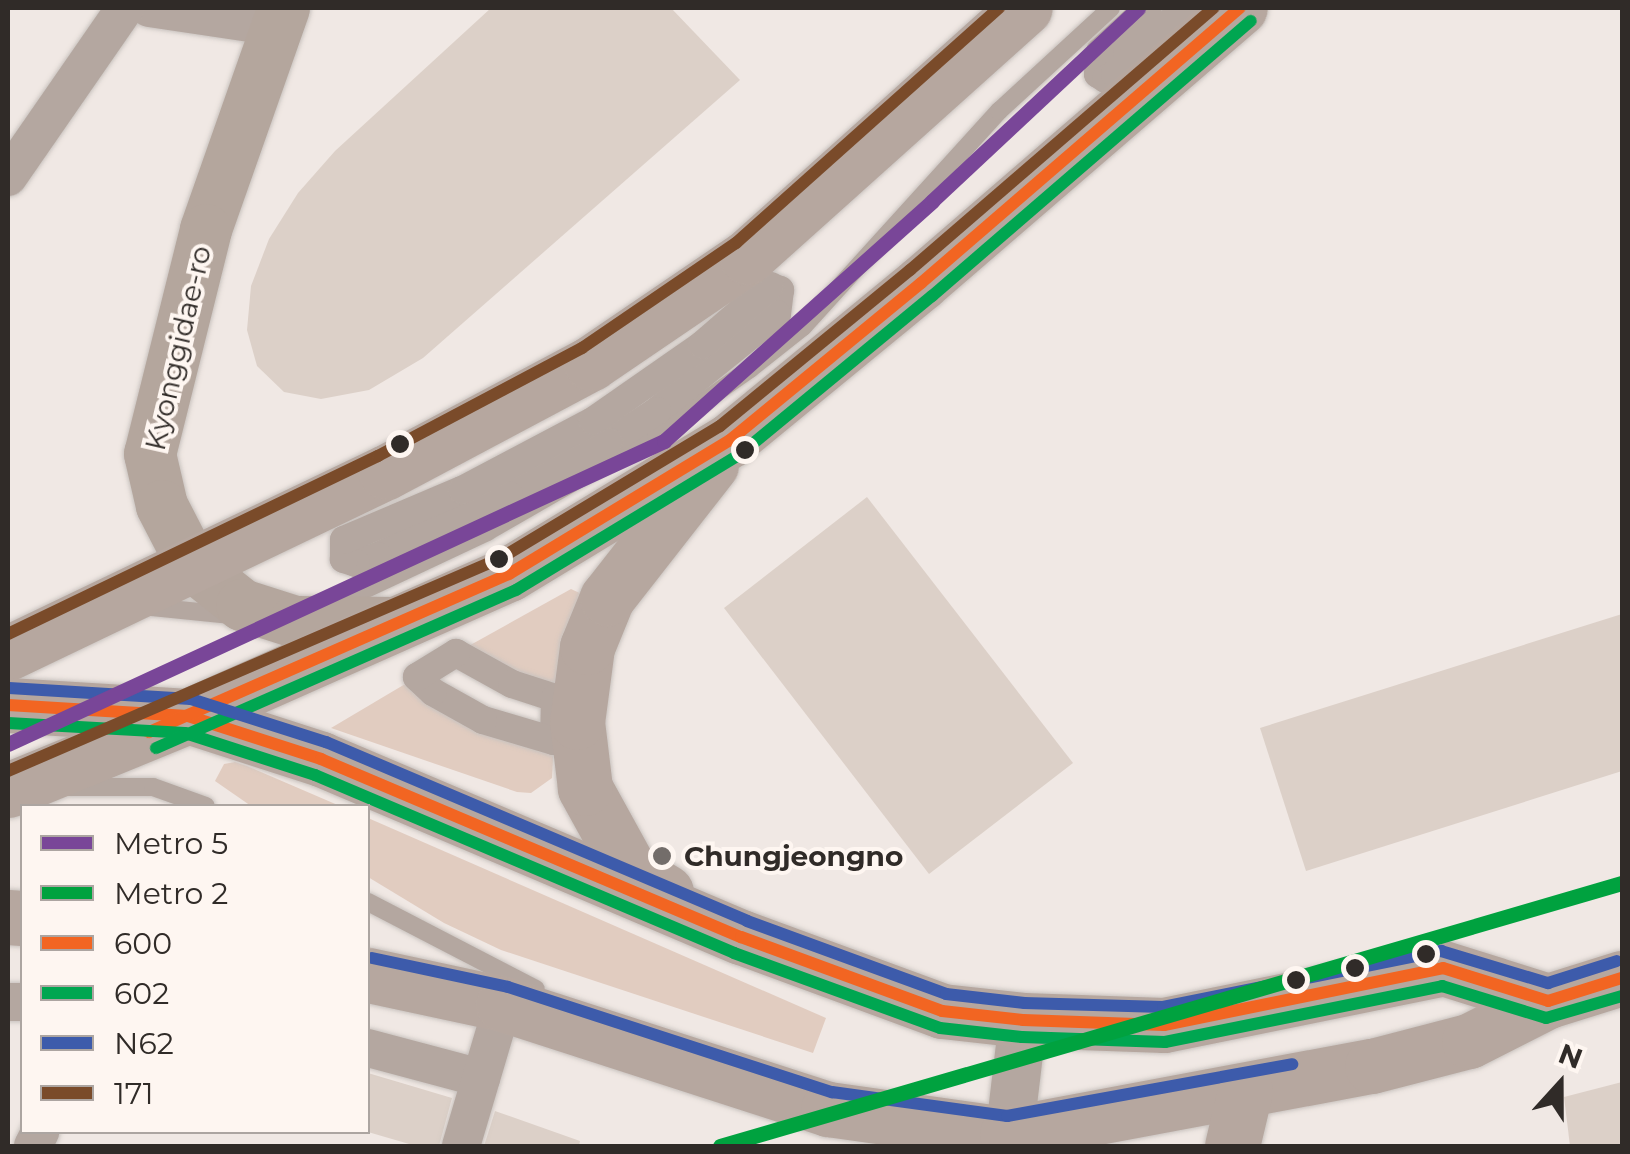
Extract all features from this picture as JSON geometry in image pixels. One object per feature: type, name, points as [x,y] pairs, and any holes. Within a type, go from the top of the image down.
[{"type":"main road","points":[[8,652],[386,472],[590,363],[746,257],[1025,8]]},
{"type":"main road","points":[[8,793],[509,574],[730,440],[921,284],[1240,8]]},
{"type":"main road","name":"Kyonggidae-ro","points":[[281,17],[206,230],[150,454],[162,506],[193,566],[242,605],[295,622],[404,623]]},
{"type":"main road","points":[[730,440],[608,598],[587,648],[578,722],[585,788],[630,870],[741,937]]},
{"type":"main road","points":[[8,705],[210,707],[741,937],[942,1011],[1023,1020],[1164,1024],[1442,968],[1548,1001]]},
{"type":"main road","points":[[370,976],[503,1004],[828,1109],[1008,1140],[1372,1066],[1469,1041],[1548,1001],[1622,978]]},
{"type":"main road","points":[[1232,1146],[1245,1091]]},
{"type":"street","points":[[8,177],[125,8]]},
{"type":"street","name":"Kyonggidae-ro","points":[[149,8],[281,17]]},
{"type":"street","points":[[1148,8],[1100,52],[1098,74],[1106,79],[1116,74],[1185,8]]},
{"type":"street","points":[[770,286],[777,286],[778,314],[657,411],[609,442],[378,556],[356,563],[344,559],[344,540],[462,490],[593,421],[702,345],[770,286]]},
{"type":"street","points":[[456,653],[512,684],[555,698],[554,740],[483,720],[433,692],[417,677],[456,653]]},
{"type":"street","points":[[461,1146],[503,1004]]},
{"type":"street","points":[[1008,1140],[1023,1020]]},
{"type":"street","points":[[370,1049],[482,1078]]},
{"type":"lane","points":[[210,707],[295,622],[487,532],[656,435],[750,369],[803,327],[1000,111],[1111,8]]},
{"type":"lane","points":[[114,603],[295,622]]},
{"type":"lane","points":[[8,793],[54,787],[153,788],[200,804]]},
{"type":"lane","points":[[370,903],[420,933],[691,1066]]},
{"type":"shaded area","points":[[571,589],[586,596],[555,698],[456,653]]},
{"type":"shaded area","points":[[417,677],[554,741],[552,778],[531,793],[517,792],[331,728]]},
{"type":"shaded area","points":[[224,764],[247,766],[335,804],[248,804],[215,781]]},
{"type":"shaded area","points":[[370,819],[826,1018],[813,1053],[501,950],[444,923],[370,878]]},
{"type":"building","points":[[491,8],[671,8],[740,80],[423,358],[369,390],[321,399],[284,392],[257,366],[247,330],[251,286],[269,239],[298,193],[335,151]]},
{"type":"building","points":[[867,497],[1073,763],[929,874],[724,608]]},
{"type":"building","points":[[1622,614],[1622,771],[1306,871],[1260,728]]},
{"type":"building","points":[[370,1074],[452,1098],[439,1146],[416,1146],[370,1133]]},
{"type":"building","points":[[1622,1082],[1622,1146],[1570,1146],[1564,1097]]},
{"type":"building","points":[[495,1111],[580,1141],[579,1146],[484,1146]]},
{"type":"metro line","name":"5","points":[[8,744],[664,441],[932,201],[1138,8]]},
{"type":"metro line","name":"2","points":[[720,1146],[1622,883]]},
{"type":"transit line","name":"171","points":[[8,634],[378,456],[582,348],[736,243],[999,8]]},
{"type":"transit line","name":"171","points":[[8,771],[501,558],[720,426],[910,270],[1214,8]]},
{"type":"transit line","name":"600","points":[[149,732],[509,574],[730,440],[921,283],[1240,8]]},
{"type":"transit line","name":"602","points":[[156,748],[516,590],[739,455],[932,296],[1251,21]]},
{"type":"transit line","name":"N62","points":[[9,688],[191,699],[326,742],[747,921],[946,994],[1024,1003],[1163,1007],[1441,951],[1548,983],[1617,961]]},
{"type":"transit line","name":"600","points":[[8,705],[188,716],[321,759],[741,937],[942,1011],[1023,1020],[1164,1025],[1443,968],[1548,1001],[1622,978]]},
{"type":"transit line","name":"602","points":[[8,723],[185,733],[315,775],[734,953],[940,1028],[1022,1037],[1165,1042],[1442,986],[1546,1018],[1622,996]]},
{"type":"transit line","name":"N62","points":[[372,958],[508,987],[832,1092],[1007,1116],[1292,1064]]},
{"type":"place","name":"Chungjeongno","points":[[662,856]]}]
